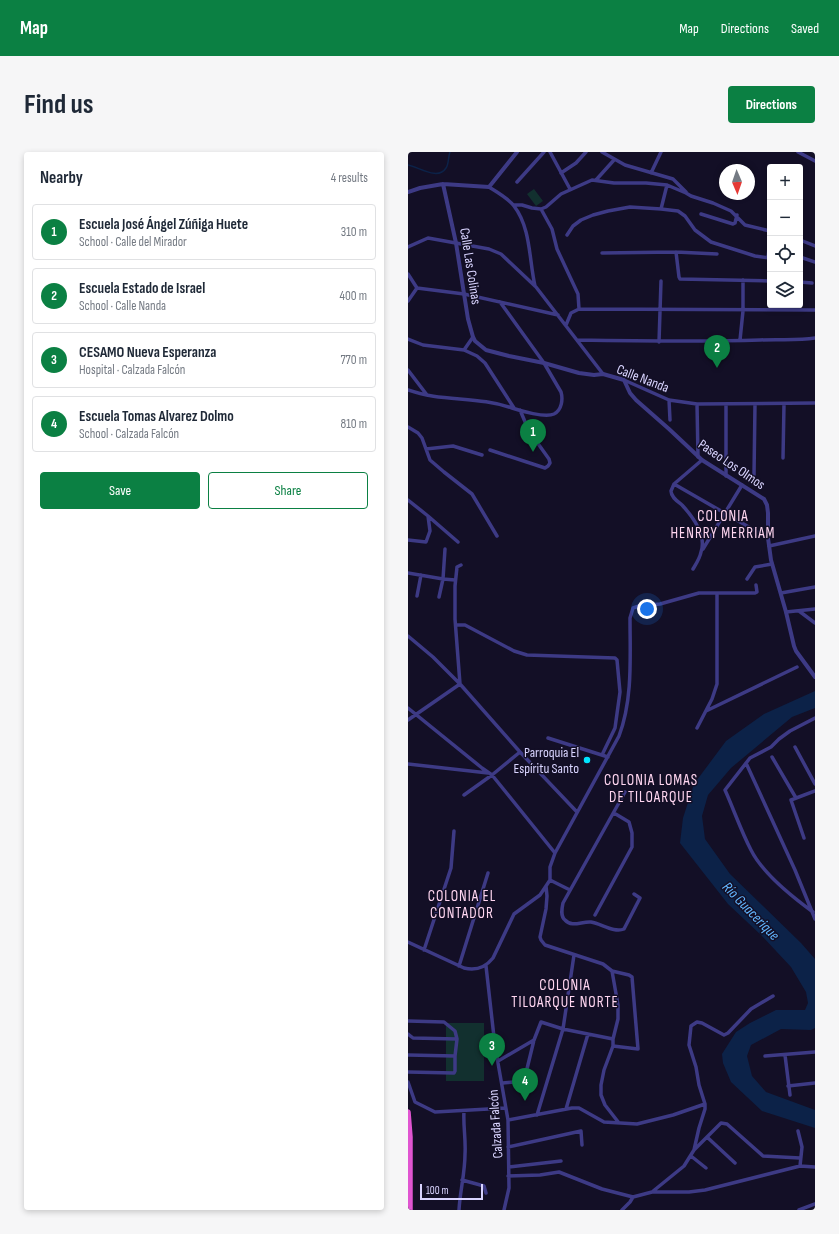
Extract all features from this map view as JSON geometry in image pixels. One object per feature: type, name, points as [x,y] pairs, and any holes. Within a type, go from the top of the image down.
[{"type":"highway","points":[[408,1112],[410,1137],[410,1210]]},
{"type":"street","points":[[490,187],[517,152]]},
{"type":"street","points":[[518,182],[544,152]]},
{"type":"street","points":[[562,173],[576,163],[586,152]]},
{"type":"street","points":[[602,152],[625,165],[673,179],[686,193]]},
{"type":"street","points":[[651,173],[661,152]]},
{"type":"street","points":[[798,152],[815,161]]},
{"type":"street","points":[[552,153],[570,189]]},
{"type":"street","points":[[596,180],[614,160]]},
{"type":"street","points":[[514,205],[541,209],[546,207],[561,194],[592,180],[614,183],[646,183],[667,186],[731,210],[745,225],[767,230]]},
{"type":"street","points":[[408,192],[420,188],[443,184],[490,187],[514,205],[522,220],[528,240],[536,287]]},
{"type":"street","name":"Calle Las Colinas","points":[[443,184],[456,243],[464,294],[473,337]]},
{"type":"street","points":[[661,209],[667,186]]},
{"type":"street","points":[[567,235],[581,220],[593,215],[630,208],[661,209],[678,212],[685,216],[695,230],[711,242],[755,256],[767,258]]},
{"type":"street","points":[[541,209],[552,229],[557,250],[578,294],[579,309]]},
{"type":"street","points":[[700,214],[733,224],[735,223],[737,215]]},
{"type":"street","points":[[408,247],[428,238],[446,240],[489,249],[500,254],[536,287],[603,374]]},
{"type":"street","points":[[803,241],[815,246]]},
{"type":"street","points":[[676,252],[680,279],[767,281]]},
{"type":"street","points":[[602,253],[676,252],[717,254]]},
{"type":"street","points":[[803,258],[815,262]]},
{"type":"street","points":[[408,274],[417,288],[464,294],[558,315]]},
{"type":"street","points":[[740,340],[743,310],[743,280]]},
{"type":"street","points":[[659,342],[661,281]]},
{"type":"street","points":[[803,282],[812,283]]},
{"type":"street","points":[[408,301],[417,288]]},
{"type":"street","points":[[408,390],[418,394],[500,404],[546,415],[553,414],[558,411],[562,402],[562,397],[544,363],[500,302]]},
{"type":"street","points":[[566,325],[571,313],[579,309],[815,310]]},
{"type":"street","points":[[464,350],[473,337]]},
{"type":"street","name":"Calle Nanda","points":[[473,337],[475,341],[486,350],[544,363],[579,373],[594,375],[603,374],[624,380],[669,400],[697,404],[815,403]]},
{"type":"street","points":[[577,340],[659,342],[771,339],[798,340],[815,338]]},
{"type":"street","points":[[408,339],[423,344],[464,350],[477,356],[486,363],[514,408]]},
{"type":"street","points":[[408,370],[427,395]]},
{"type":"street","name":"Paseo Los Olmos","points":[[624,380],[630,393],[636,400],[700,458],[764,499],[768,513],[768,538],[772,564],[794,646],[800,657],[815,677]]},
{"type":"street","points":[[669,400],[670,420]]},
{"type":"street","points":[[697,404],[700,458],[674,484],[670,493],[696,522],[702,536],[702,552]]},
{"type":"street","points":[[726,404],[726,476]]},
{"type":"street","points":[[754,475],[755,404]]},
{"type":"street","points":[[783,458],[784,404]]},
{"type":"street","points":[[490,450],[545,468],[548,466],[550,463],[549,459],[528,431],[520,410]]},
{"type":"street","points":[[408,427],[418,433],[422,438],[430,460],[472,494],[497,536]]},
{"type":"street","points":[[426,450],[453,446],[482,455]]},
{"type":"street","points":[[674,484],[768,538]]},
{"type":"street","points":[[693,570],[742,485]]},
{"type":"street","points":[[408,500],[458,542]]},
{"type":"street","points":[[408,540],[426,542],[430,531],[428,516]]},
{"type":"street","points":[[769,546],[815,536]]},
{"type":"street","points":[[439,597],[443,579],[445,549]]},
{"type":"street","points":[[747,579],[755,567],[772,564]]},
{"type":"street","points":[[460,684],[455,580],[457,567],[461,565]]},
{"type":"street","points":[[408,573],[455,580]]},
{"type":"street","points":[[417,596],[421,575]]},
{"type":"street","points":[[408,942],[470,970],[486,966],[493,958],[514,914],[540,896],[550,880],[550,867],[555,853],[621,732],[626,712],[629,686],[630,618],[633,608],[660,604],[690,594],[755,593],[756,585]]},
{"type":"street","points":[[781,594],[815,587]]},
{"type":"street","points":[[697,728],[712,699],[717,684],[717,593]]},
{"type":"street","points":[[786,612],[815,609]]},
{"type":"street","points":[[799,611],[815,623]]},
{"type":"street","points":[[456,625],[466,625],[514,651],[527,655],[616,658],[620,692],[615,728],[602,755]]},
{"type":"street","points":[[408,636],[433,657],[460,684],[520,752],[577,812]]},
{"type":"street","points":[[706,711],[797,667]]},
{"type":"street","points":[[408,720],[460,684]]},
{"type":"street","points":[[408,708],[482,768],[492,774],[555,853]]},
{"type":"street","points":[[814,913],[785,890],[766,870],[752,851],[725,790],[750,758],[771,747],[779,738],[790,731],[815,718]]},
{"type":"street","points":[[548,738],[608,757]]},
{"type":"street","points":[[795,747],[815,784]]},
{"type":"street","points":[[464,795],[520,752]]},
{"type":"street","points":[[772,757],[796,798]]},
{"type":"street","points":[[746,763],[814,913],[815,919]]},
{"type":"street","points":[[408,764],[492,774]]},
{"type":"street","points":[[804,838],[791,800],[815,791]]},
{"type":"street","points":[[625,792],[563,903],[561,909],[562,917],[570,924],[590,922],[619,931],[624,929],[640,898],[634,894]]},
{"type":"street","points":[[595,915],[632,847],[632,833],[628,822],[614,813]]},
{"type":"street","points":[[424,950],[451,868],[454,831]]},
{"type":"street","points":[[459,966],[488,873]]},
{"type":"street","points":[[550,880],[570,890]]},
{"type":"street","points":[[546,885],[546,909],[541,940],[545,945],[603,964],[612,972],[629,974],[632,977],[638,1049],[613,1046]]},
{"type":"street","points":[[537,1115],[563,1029],[574,955]]},
{"type":"street","name":"Calzada Falcón","points":[[486,966],[495,1046],[503,1083],[508,1120],[509,1188],[504,1210]]},
{"type":"street","points":[[612,972],[618,1012],[617,1029],[613,1039],[613,1046],[604,1070],[601,1095],[605,1105],[619,1122]]},
{"type":"street","points":[[652,1192],[684,1166],[691,1156],[705,1109],[696,1067],[689,1045],[691,1026],[697,1022],[702,1023],[724,1036],[728,1034],[751,1009],[773,996]]},
{"type":"street","points":[[408,1021],[444,1022],[455,1031],[457,1039],[454,1073],[408,1072]]},
{"type":"street","points":[[503,1083],[523,1080],[525,1077],[534,1040],[541,1022],[563,1029],[613,1039]]},
{"type":"street","points":[[408,1034],[414,1038],[457,1039]]},
{"type":"street","points":[[566,1109],[588,1034]]},
{"type":"street","points":[[498,1061],[534,1040]]},
{"type":"street","points":[[765,1056],[815,1052]]},
{"type":"street","points":[[408,1055],[455,1056]]},
{"type":"street","points":[[785,1055],[790,1095]]},
{"type":"street","points":[[408,1082],[417,1104],[435,1112],[506,1108]]},
{"type":"street","points":[[788,1086],[815,1083]]},
{"type":"street","points":[[508,1120],[579,1108],[596,1119],[604,1122],[637,1124],[673,1115],[705,1104]]},
{"type":"street","points":[[459,1210],[460,1190],[465,1169],[466,1154],[464,1111]]},
{"type":"street","points":[[694,1150],[720,1123],[724,1122],[763,1156],[800,1158]]},
{"type":"street","points":[[508,1147],[581,1131],[582,1145]]},
{"type":"street","points":[[798,1131],[802,1147],[800,1166]]},
{"type":"street","points":[[707,1137],[735,1163]]},
{"type":"street","points":[[691,1156],[706,1168]]},
{"type":"street","points":[[509,1167],[561,1160]]},
{"type":"street","points":[[508,1176],[540,1175],[559,1172],[602,1189],[633,1197],[652,1192],[689,1192],[705,1190],[800,1166],[815,1167]]},
{"type":"street","points":[[462,1180],[484,1186],[486,1193]]},
{"type":"street","points":[[622,1210],[633,1197]]},
{"type":"street","points":[[799,1210],[815,1204]]},
{"type":"green space","points":[[534,189],[543,201],[536,206],[527,194]]},
{"type":"green space","points":[[446,1023],[484,1023],[484,1081],[446,1081]]},
{"type":"water","name":"Río Guacerique","points":[[815,691],[815,708],[792,717],[731,768],[708,795],[702,816],[705,839],[730,874],[801,943],[815,959],[815,1028],[811,1030],[781,1029],[751,1045],[747,1056],[752,1076],[766,1092],[815,1110],[815,1128],[762,1111],[731,1082],[723,1063],[722,1054],[736,1032],[776,1010],[805,1010],[808,1003],[806,992],[791,967],[761,935],[728,904],[680,843],[683,818],[694,784],[726,741],[764,714]]},
{"type":"waterway","points":[[408,165],[428,172],[443,172],[447,166],[450,152]]},
{"type":"place","name":"Escuela Estado de Israel","points":[[717,368]]},
{"type":"place","name":"Escuela José Ángel Zúñiga Huete","points":[[533,452]]},
{"type":"place","name":"Parroquia El Espíritu Santo","points":[[587,760]]},
{"type":"place","name":"CESAMO Nueva Esperanza","points":[[492,1066]]},
{"type":"place","name":"Escuela Tomas Alvarez Dolmo","points":[[525,1101]]},
{"type":"district","name":"COLONIA HENRRY MERRIAM","points":[[723,524]]},
{"type":"district","name":"COLONIA LOMAS DE TILOARQUE","points":[[651,788]]},
{"type":"district","name":"COLONIA EL CONTADOR","points":[[462,904]]},
{"type":"district","name":"COLONIA TILOARQUE NORTE","points":[[565,994]]}]
